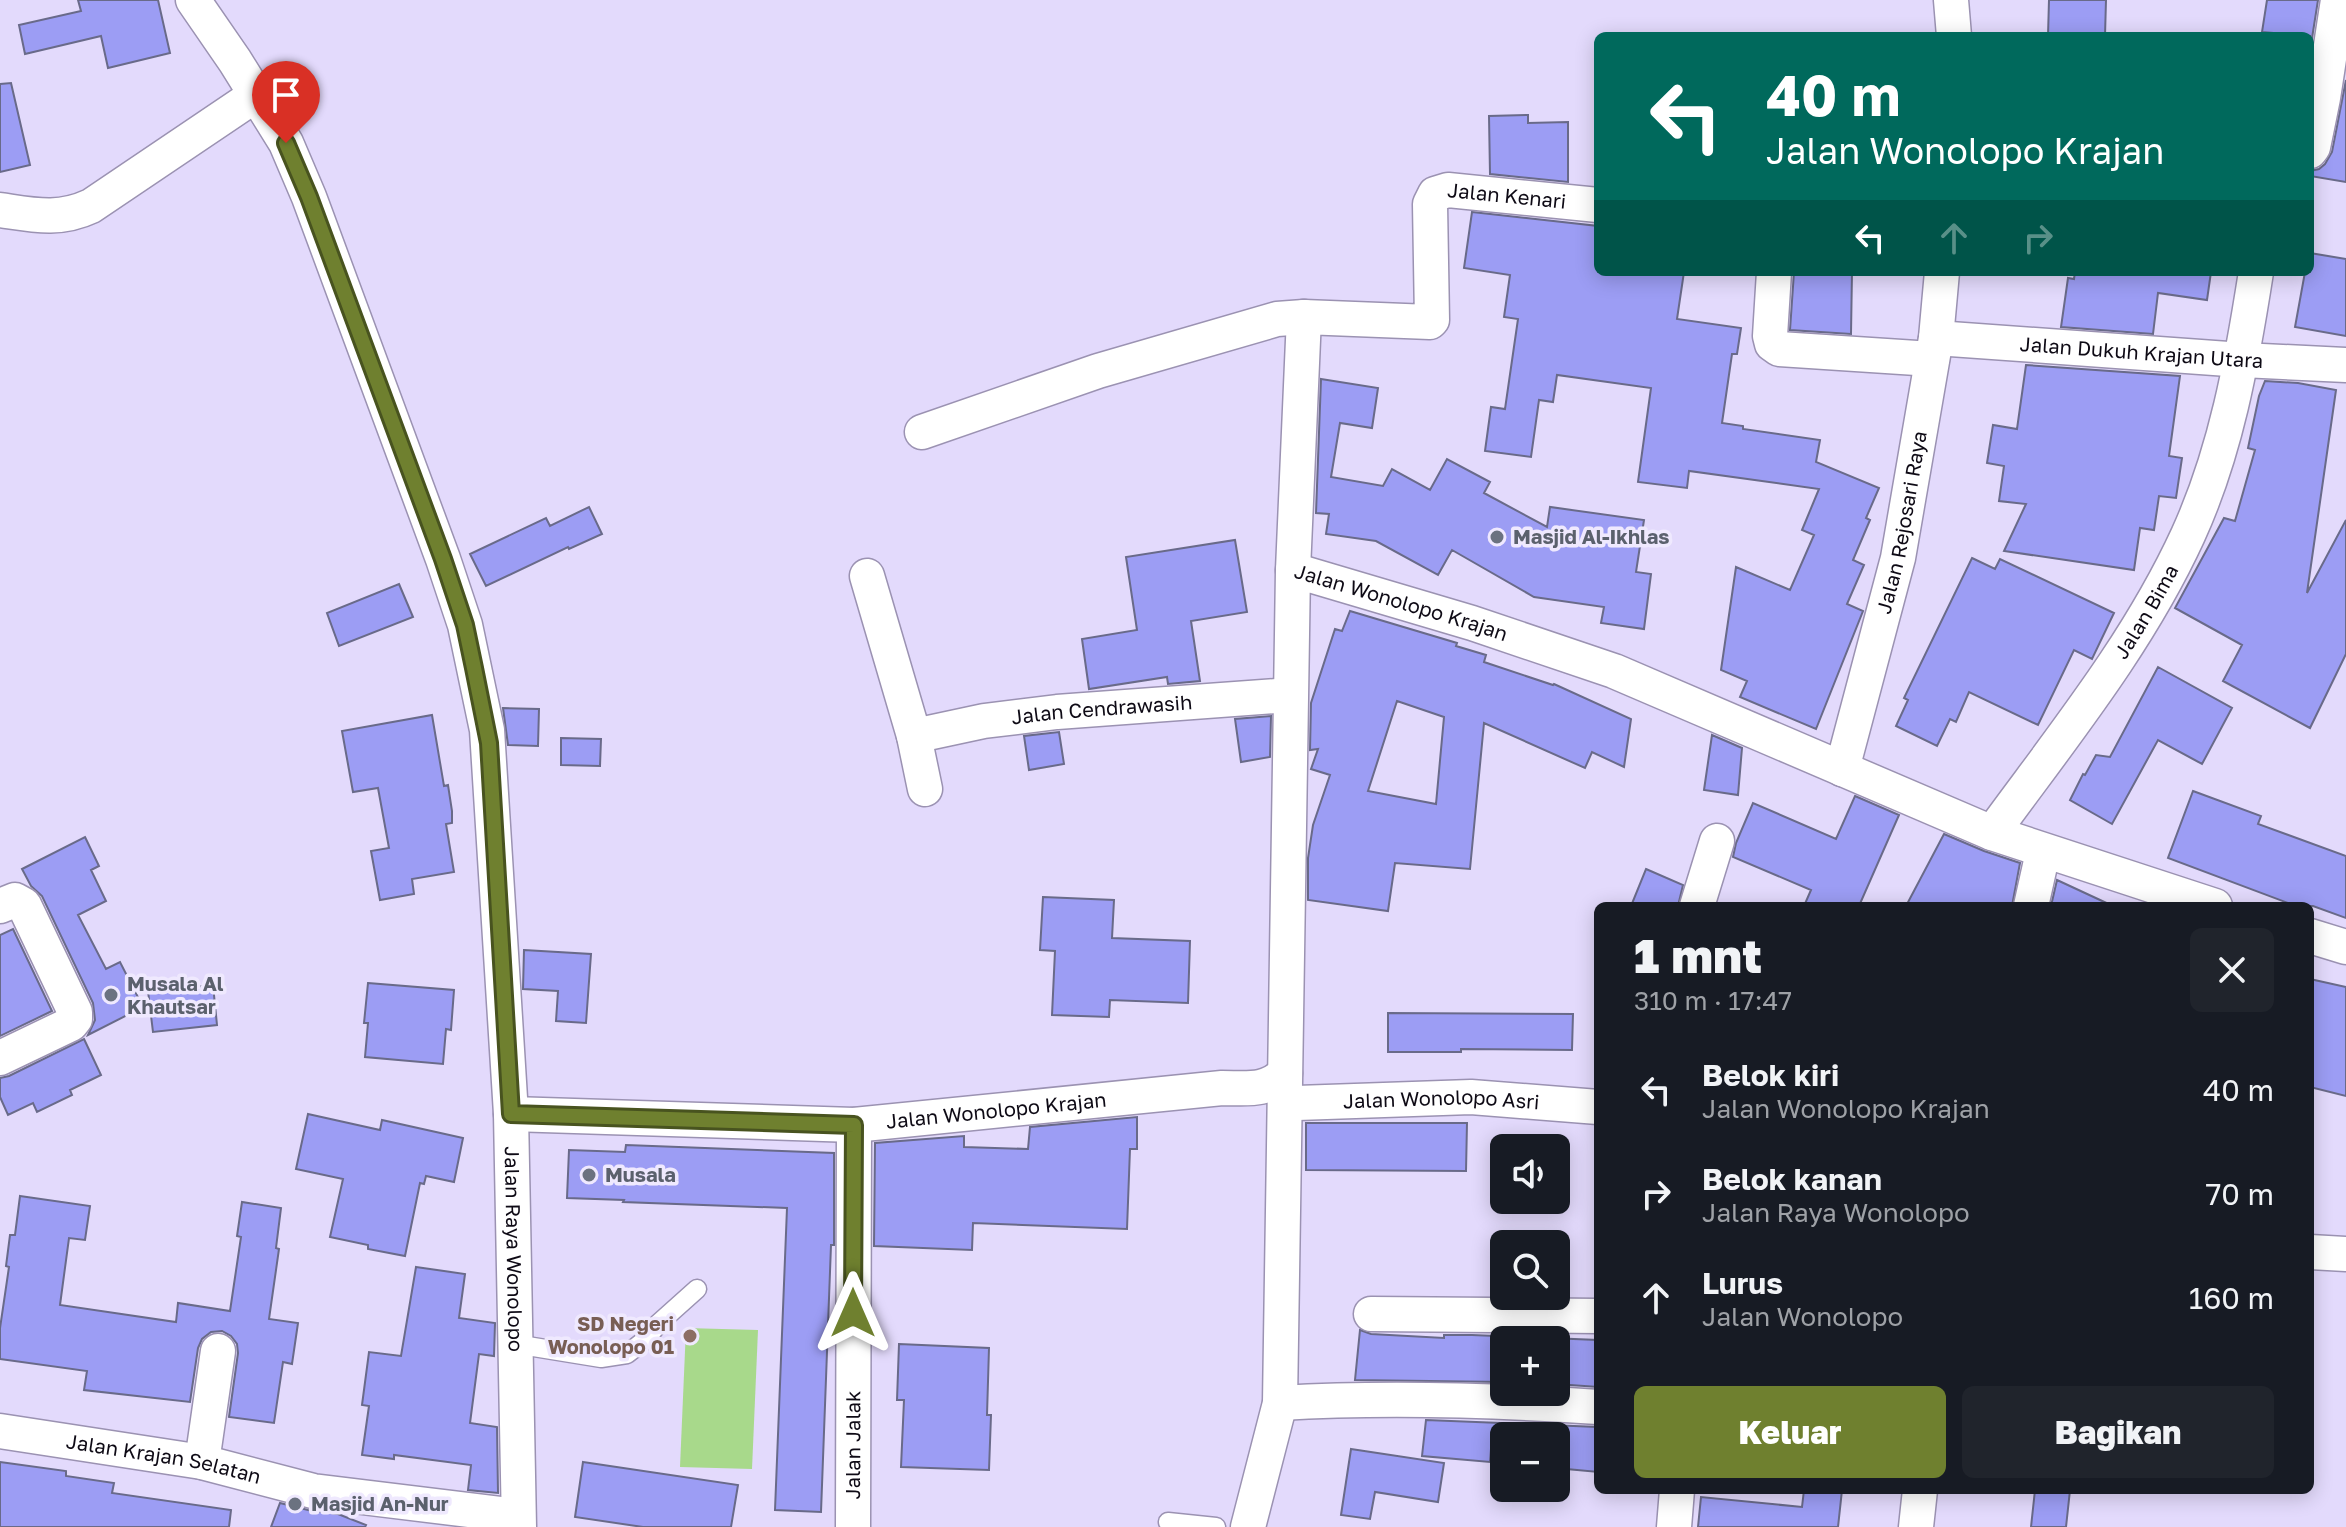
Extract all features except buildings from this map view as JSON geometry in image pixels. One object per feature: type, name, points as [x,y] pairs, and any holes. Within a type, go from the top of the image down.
[{"type":"street","name":"Jalan Raya Wonolopo","points":[[193,0],[286,143],[298,170],[465,625],[487,730],[511,1114],[519,1521]]},
{"type":"street","points":[[1951,0],[1954,32]]},
{"type":"street","points":[[2314,142],[2338,0]]},
{"type":"street","points":[[0,210],[50,216],[74,214],[91,206],[254,96]]},
{"type":"street","name":"Jalan Kenari","points":[[922,432],[1098,371],[1277,319],[1304,317],[1430,322],[1430,204],[1435,194],[1448,190],[1594,205]]},
{"type":"street","points":[[1774,276],[1770,336],[1772,344],[1779,349],[1934,349]]},
{"type":"street","name":"Jalan Rejosari Raya","points":[[1842,769],[1898,558],[1934,349],[1942,276]]},
{"type":"street","name":"Jalan Bima","points":[[1992,833],[2127,647],[2182,546],[2218,457],[2242,360],[2255,276]]},
{"type":"street","points":[[1293,570],[1304,317]]},
{"type":"street","name":"Jalan Dukuh Krajan Utara","points":[[1934,349],[2346,365]]},
{"type":"street","name":"Jalan Wonolopo Krajan","points":[[1248,1527],[1280,1403],[1293,570],[1472,623],[1614,671],[1842,769]]},
{"type":"street","points":[[867,576],[914,736],[925,789]]},
{"type":"street","name":"Jalan Cendrawasih","points":[[914,736],[984,721],[1057,712],[1290,695]]},
{"type":"street","points":[[1842,769],[2043,852],[2202,902]]},
{"type":"street","points":[[1698,902],[1717,841]]},
{"type":"street","points":[[2032,902],[2043,852]]},
{"type":"street","points":[[0,906],[15,900],[24,905],[75,1012],[75,1019],[71,1024],[0,1058]]},
{"type":"street","points":[[2314,937],[2346,947]]},
{"type":"street","name":"Jalan Wonolopo Krajan","points":[[511,1114],[854,1125],[1222,1088],[1262,1088],[1275,1083],[1286,1085]]},
{"type":"street","name":"Jalan Wonolopo Asri","points":[[1286,1085],[1297,1103],[1471,1097],[1594,1107]]},
{"type":"street","name":"Jalan Jalak","points":[[853,1527],[854,1125]]},
{"type":"street","points":[[2314,1252],[2346,1254]]},
{"type":"street","points":[[1371,1314],[1594,1316]]},
{"type":"street","points":[[202,1462],[218,1351]]},
{"type":"street","points":[[1280,1403],[1482,1400],[1594,1407]]},
{"type":"street","name":"Jalan Krajan Selatan","points":[[0,1431],[202,1462],[313,1491],[519,1521]]},
{"type":"street","points":[[1674,1527],[1677,1494]]},
{"type":"street","points":[[1916,1527],[1920,1494]]},
{"type":"lane","points":[[515,1344],[601,1358],[627,1354],[697,1289]]},
{"type":"lane","points":[[1168,1522],[1216,1527]]},
{"type":"green space","points":[[686,1328],[758,1330],[752,1469],[680,1467]]},
{"type":"place","name":"Masjid Al-Ikhlas","points":[[1497,537]]},
{"type":"place","name":"Musala Al Khautsar","points":[[111,995]]},
{"type":"place","name":"Musala","points":[[589,1175]]},
{"type":"place","name":"SD Negeri Wonolopo 01","points":[[690,1336]]},
{"type":"place","name":"Masjid An-Nur","points":[[295,1504]]},
{"type":"route","points":[[286,143],[309,197],[465,625],[489,743],[511,1114],[854,1125],[853,1313]]}]
